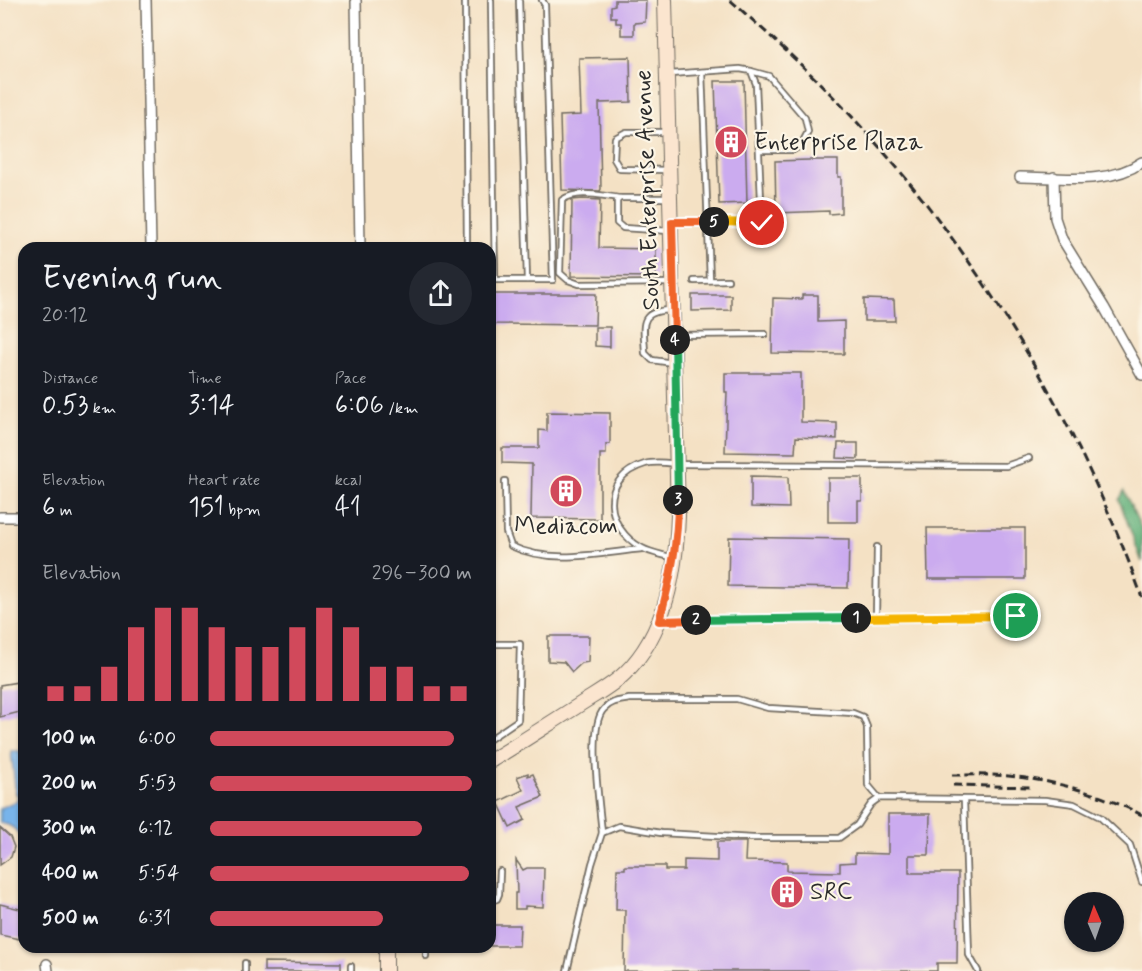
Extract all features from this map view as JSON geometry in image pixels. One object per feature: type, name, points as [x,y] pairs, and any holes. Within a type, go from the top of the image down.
[{"type":"street","points":[[146,0],[151,242]]},
{"type":"street","points":[[356,0],[360,242]]},
{"type":"street","name":"South Enterprise Avenue","points":[[496,754],[616,681],[640,655],[659,621],[669,586],[675,558],[678,516],[665,0]]},
{"type":"street","points":[[1020,177],[1112,175],[1142,162]]},
{"type":"street","points":[[1054,177],[1055,218],[1062,239],[1142,375]]},
{"type":"street","points":[[0,517],[18,517]]},
{"type":"street","points":[[386,953],[386,971]]},
{"type":"lane","points":[[465,0],[467,242]]},
{"type":"lane","points":[[492,0],[493,242]]},
{"type":"lane","points":[[519,0],[527,280]]},
{"type":"lane","points":[[496,280],[553,280],[545,5],[542,0]]},
{"type":"lane","points":[[667,74],[740,69],[769,76],[805,118],[808,132],[801,145],[793,150],[760,150]]},
{"type":"lane","points":[[620,198],[617,201],[617,223],[623,228],[672,227],[707,222],[762,223],[756,84],[751,71]]},
{"type":"lane","points":[[702,72],[710,280]]},
{"type":"lane","points":[[669,132],[627,132],[615,138],[614,159],[620,169],[670,170]]},
{"type":"lane","points":[[671,198],[620,198],[580,194],[562,200],[560,273],[568,280],[579,284],[673,283]]},
{"type":"lane","points":[[694,281],[728,280]]},
{"type":"lane","points":[[674,310],[655,311],[649,314],[644,324],[645,353],[652,360],[675,364]]},
{"type":"lane","points":[[674,335],[765,334]]},
{"type":"lane","points":[[642,549],[620,531],[612,513],[612,496],[617,481],[644,464],[657,462],[1006,466],[1029,458]]},
{"type":"lane","points":[[505,481],[506,532],[511,546],[524,552],[566,557],[642,549],[675,558]]},
{"type":"lane","points":[[876,618],[877,547]]},
{"type":"lane","points":[[659,621],[1016,616]]},
{"type":"lane","points":[[496,644],[520,644],[518,720],[496,735]]},
{"type":"lane","points":[[567,971],[592,864],[602,833],[594,753],[598,716],[612,702],[629,699],[737,699],[768,708],[853,713],[863,717],[867,727],[868,785],[879,798]]},
{"type":"lane","points":[[602,833],[619,826],[672,834],[753,838],[839,838],[857,825],[871,804],[879,798],[1045,800],[1074,804],[1100,817],[1130,845],[1142,882]]},
{"type":"lane","points":[[964,800],[969,955],[978,971]]},
{"type":"lane","points":[[496,899],[499,894],[500,871]]},
{"type":"lane","points":[[245,963],[245,971]]},
{"type":"green space","points":[[1124,491],[1142,530],[1142,562],[1119,500]]},
{"type":"water","points":[[11,751],[18,751],[18,794],[16,794]]},
{"type":"water","points":[[18,794],[18,833],[11,826],[0,823],[0,808],[17,801]]},
{"type":"building","points":[[615,0],[646,0],[645,22],[634,23],[634,35],[621,35],[621,23],[616,23],[616,17],[611,17],[611,6],[615,5]]},
{"type":"building","points":[[630,57],[631,102],[599,103],[600,191],[562,190],[560,116],[581,115],[579,58]]},
{"type":"building","name":"Enterprise Plaza","points":[[715,81],[744,81],[747,203],[719,204]]},
{"type":"building","points":[[838,160],[838,177],[841,177],[841,213],[829,214],[829,211],[776,213],[775,161]]},
{"type":"building","points":[[572,200],[600,200],[599,248],[656,249],[656,277],[571,276]]},
{"type":"building","points":[[496,294],[596,294],[595,325],[496,324]]},
{"type":"building","points":[[692,295],[731,295],[731,310],[692,311]]},
{"type":"building","points":[[802,295],[818,295],[818,322],[844,321],[844,354],[772,353],[773,298],[802,299]]},
{"type":"building","points":[[864,299],[894,300],[895,321],[864,321]]},
{"type":"building","points":[[595,327],[610,327],[610,347],[595,346]]},
{"type":"building","points":[[725,373],[801,373],[801,422],[837,423],[837,439],[796,437],[795,453],[725,452],[727,392],[725,392]]},
{"type":"building","name":"Mediacom","points":[[547,412],[610,413],[610,444],[606,444],[606,454],[600,454],[600,519],[531,518],[532,464],[502,463],[502,448],[539,448],[539,430],[547,431]]},
{"type":"building","points":[[838,443],[858,443],[858,459],[837,458]]},
{"type":"building","points":[[751,476],[788,477],[789,508],[751,507]]},
{"type":"building","points":[[828,478],[862,478],[862,501],[858,501],[858,522],[828,522]]},
{"type":"building","points":[[927,528],[1025,528],[1025,579],[928,579]]},
{"type":"building","points":[[729,537],[849,539],[848,588],[728,586]]},
{"type":"building","points":[[548,636],[589,636],[588,662],[582,663],[572,672],[564,662],[548,661]]},
{"type":"building","points":[[18,682],[18,712],[0,717],[0,685]]},
{"type":"building","points":[[528,773],[528,776],[533,774],[543,797],[519,807],[525,820],[510,828],[498,802],[523,790],[517,777]]},
{"type":"building","name":"SRC","points":[[888,814],[930,814],[929,855],[909,855],[909,873],[958,873],[957,963],[937,963],[937,971],[624,971],[625,910],[616,910],[617,869],[625,869],[625,866],[665,866],[665,870],[684,870],[684,860],[717,861],[717,842],[746,842],[745,861],[787,862],[787,871],[840,872],[840,863],[855,862],[855,853],[888,854]]},
{"type":"building","points":[[0,828],[10,837],[14,847],[11,857],[0,865]]},
{"type":"building","points":[[516,860],[523,870],[544,868],[543,907],[525,906],[525,909],[515,909]]},
{"type":"building","points":[[0,904],[18,908],[18,939],[0,935]]},
{"type":"building","points":[[496,925],[520,925],[519,946],[496,946]]},
{"type":"building","points":[[264,962],[341,963],[341,971],[264,971]]},
{"type":"railway","points":[[730,0],[794,58],[855,120],[901,172],[985,285],[1057,405],[1117,532],[1142,597]]},
{"type":"railway","points":[[952,775],[1001,775],[1050,782],[1112,801],[1142,815]]},
{"type":"railway","points":[[953,785],[1031,787]]},
{"type":"place","name":"Enterprise Plaza","points":[[731,142]]},
{"type":"place","name":"Mediacom","points":[[566,491]]},
{"type":"place","name":"SRC","points":[[787,892]]},
{"type":"route","points":[[762,223],[672,222],[678,516],[673,569],[659,621],[1016,616]]}]
